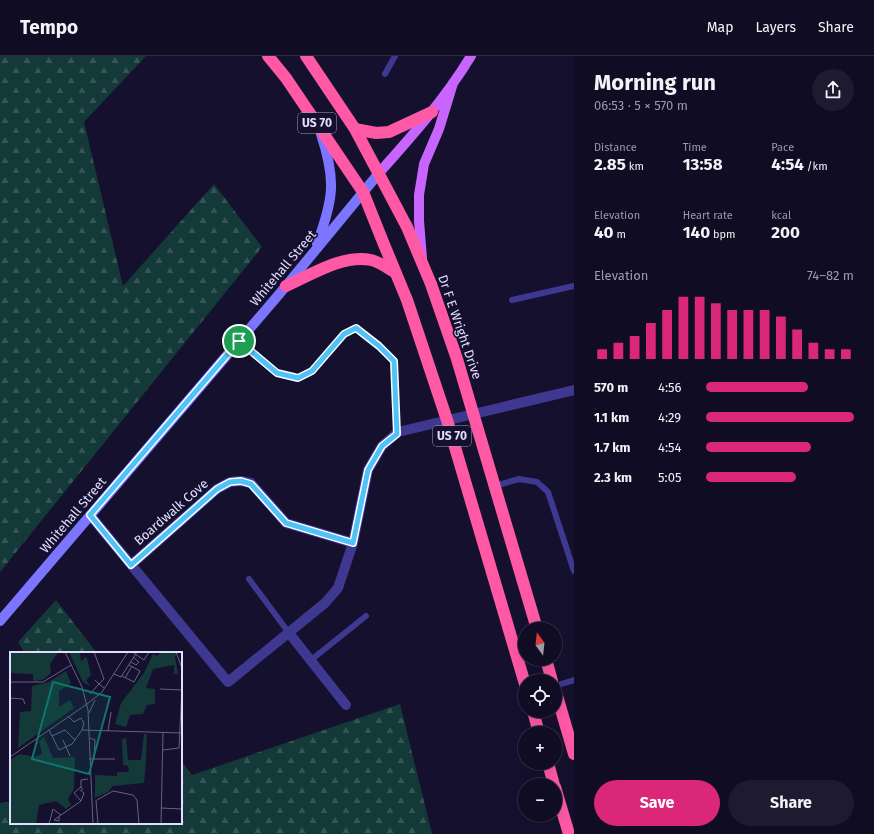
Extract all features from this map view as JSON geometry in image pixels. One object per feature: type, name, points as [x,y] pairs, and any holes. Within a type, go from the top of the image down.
[{"type":"highway","name":"US 70","points":[[268,56],[286,78],[363,192],[407,300],[447,420],[522,674]]},
{"type":"highway","name":"Dr F E Wright Drive","points":[[306,56],[355,128],[407,227],[423,264],[457,359],[535,622]]},
{"type":"highway","points":[[355,128],[376,133],[389,132],[432,112]]},
{"type":"highway","points":[[286,286],[330,266],[351,260],[373,260],[396,273]]},
{"type":"highway","points":[[562,714],[574,754]]},
{"type":"highway","points":[[562,810],[569,834]]},
{"type":"main road","name":"Whitehall Street","points":[[379,173],[432,112],[471,56]]},
{"type":"main road","points":[[423,264],[419,222],[419,195],[423,171],[453,83]]},
{"type":"street","points":[[314,252],[329,206],[332,179],[328,157],[318,126]]},
{"type":"street","name":"Whitehall Street","points":[[0,620],[286,286],[379,173]]},
{"type":"street","name":"Boardwalk Cove","points":[[90,515],[228,682],[325,603],[338,588],[353,543],[368,470],[382,446],[397,434],[447,420],[574,390]]},
{"type":"street","name":"Boardwalk Cove","points":[[131,565],[217,489],[230,482],[241,481],[251,484],[286,523],[353,543]]},
{"type":"street","points":[[289,633],[346,705]]},
{"type":"lane","points":[[385,74],[395,56]]},
{"type":"lane","points":[[512,300],[574,286]]},
{"type":"lane","points":[[239,341],[277,373],[298,378],[312,371],[344,334],[356,328],[379,346],[394,361],[397,434]]},
{"type":"lane","points":[[495,486],[519,479],[537,482],[548,492],[574,571]]},
{"type":"lane","points":[[249,579],[289,633]]},
{"type":"lane","points":[[310,660],[366,616]]},
{"type":"lane","points":[[562,684],[574,680]]},
{"type":"green space","points":[[0,56],[146,56],[84,122],[123,286],[214,184],[262,247],[0,572]]},
{"type":"green space","points":[[56,600],[96,652],[24,652],[18,642]]},
{"type":"green space","points":[[400,704],[432,834],[0,834],[0,803],[10,802],[10,824],[182,824],[182,762],[192,775]]},
{"type":"route","points":[[356,328],[379,346],[394,361],[394,399],[397,434],[382,446],[368,470],[353,543],[286,523],[251,484],[241,481],[230,482],[217,489],[131,565],[90,515],[239,341],[277,373],[298,378],[312,371],[344,334],[356,328]]}]
